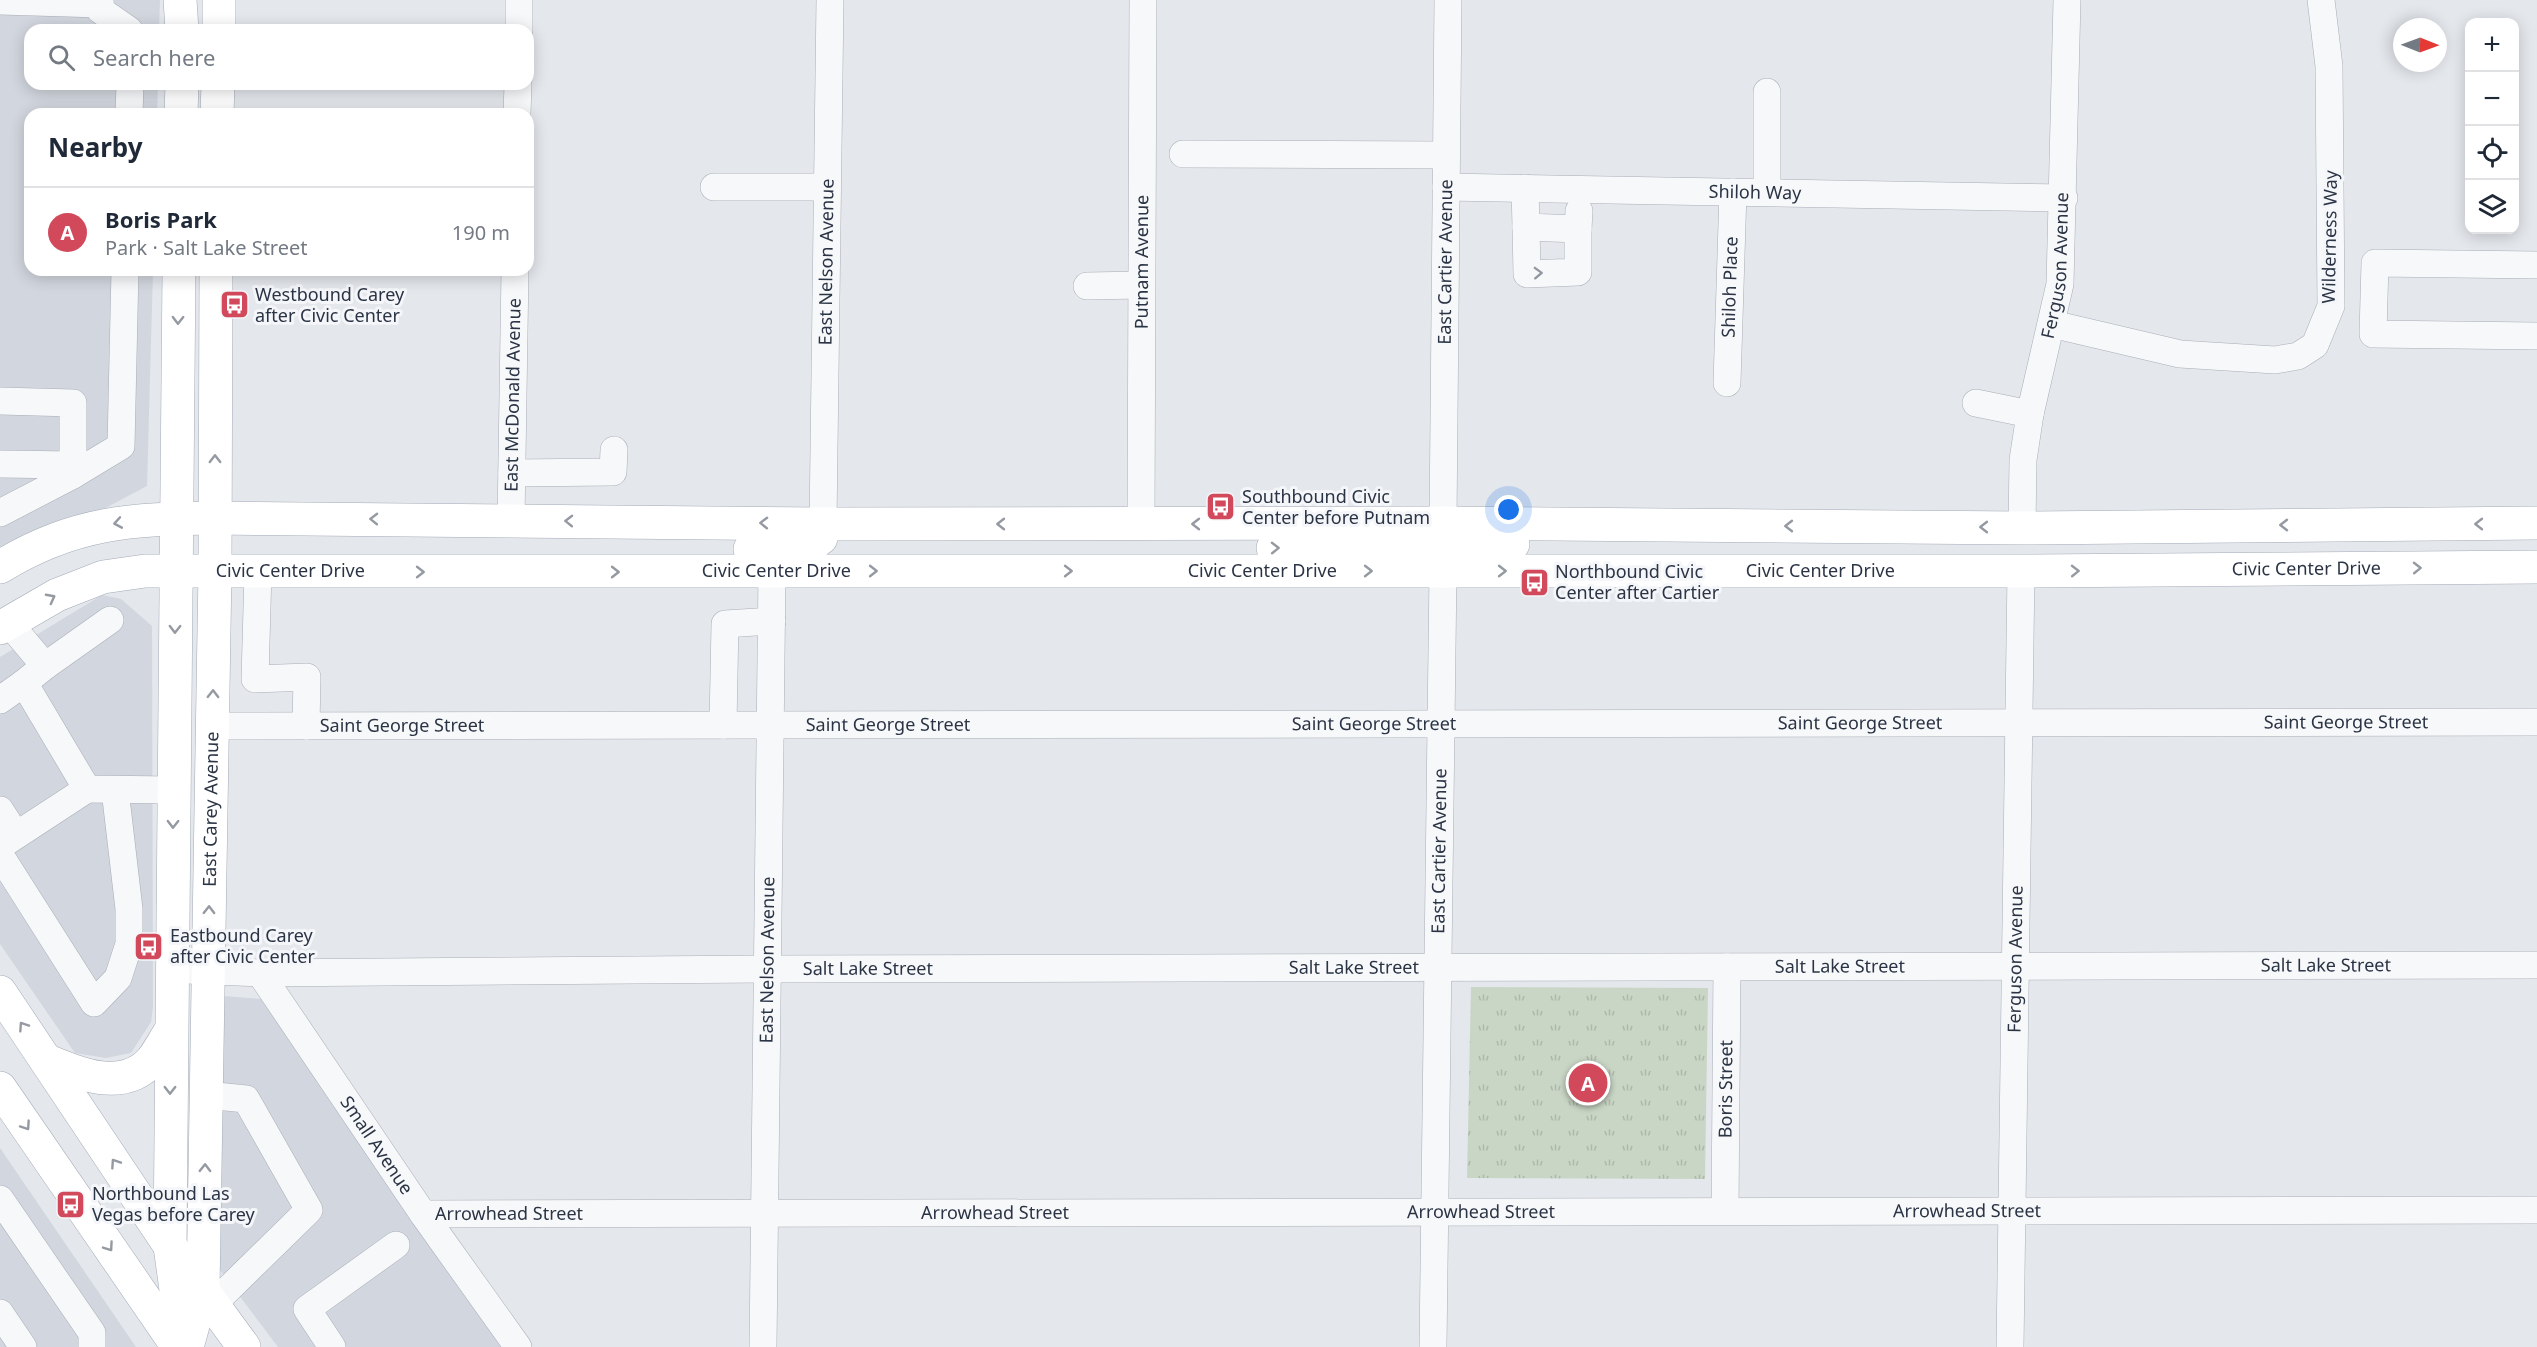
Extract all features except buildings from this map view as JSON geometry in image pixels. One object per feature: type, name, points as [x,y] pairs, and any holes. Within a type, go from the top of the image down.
[{"type":"main road","points":[[180,0],[182,24]]},
{"type":"main road","points":[[219,0],[219,24]]},
{"type":"main road","points":[[181,108],[182,90]]},
{"type":"main road","points":[[218,90],[218,108]]},
{"type":"main road","name":"East Carey Avenue","points":[[179,276],[170,1246],[185,1347]]},
{"type":"main road","name":"East Carey Avenue","points":[[185,1347],[208,1297],[206,1095],[215,571],[216,276]]},
{"type":"main road","points":[[0,567],[31,548],[67,535],[141,519],[176,518],[823,524],[1443,523],[2022,528],[2537,523]]},
{"type":"main road","points":[[1203,571],[1218,554],[1234,550],[1426,547],[1438,543],[1443,533],[1443,523]]},
{"type":"main road","points":[[686,572],[709,549],[794,549],[814,545],[822,538],[823,524]]},
{"type":"main road","points":[[1443,571],[1447,555],[1458,548],[1483,544],[1633,543],[1660,539],[1674,525]]},
{"type":"main road","points":[[2021,571],[2025,561],[2048,548],[2073,547],[2163,526]]},
{"type":"main road","points":[[1870,571],[1980,549],[2009,549],[2018,541],[2022,528]]},
{"type":"main road","name":"Civic Center Drive","points":[[4,625],[57,595],[103,577],[145,571],[175,570],[2021,571],[2537,567]]},
{"type":"main road","points":[[0,992],[170,1246],[244,1347]]},
{"type":"main road","points":[[46,1060],[80,1075],[98,1078],[121,1077],[137,1071],[151,1061],[171,1032]]},
{"type":"main road","points":[[0,1088],[178,1347]]},
{"type":"street","points":[[519,0],[519,24]]},
{"type":"street","name":"East Nelson Avenue","points":[[823,524],[830,0]]},
{"type":"street","name":"Putnam Avenue","points":[[1141,524],[1143,0]]},
{"type":"street","name":"East Cartier Avenue","points":[[1443,523],[1448,0]]},
{"type":"street","name":"Ferguson Avenue","points":[[2022,528],[2023,460],[2030,414],[2060,284],[2064,198],[2067,0]]},
{"type":"street","name":"Wilderness Way","points":[[2052,324],[2180,354],[2275,360],[2298,356],[2315,345],[2331,306],[2330,66],[2321,0]]},
{"type":"street","points":[[0,1],[100,2],[100,10],[120,24]]},
{"type":"street","points":[[129,108],[130,90]]},
{"type":"street","points":[[517,108],[518,90]]},
{"type":"street","points":[[1767,92],[1767,192]]},
{"type":"street","points":[[1183,154],[1446,155]]},
{"type":"street","points":[[714,187],[827,187]]},
{"type":"street","name":"Shiloh Way","points":[[1446,187],[2064,198]]},
{"type":"street","points":[[1525,188],[1527,274],[1578,272],[1580,189]]},
{"type":"street","name":"Shiloh Place","points":[[1727,382],[1733,192]]},
{"type":"street","points":[[1526,227],[1578,229]]},
{"type":"street","points":[[2537,265],[2374,263],[2373,334],[2537,336]]},
{"type":"street","points":[[0,513],[73,470],[120,446],[125,276]]},
{"type":"street","name":"East McDonald Avenue","points":[[511,521],[515,276]]},
{"type":"street","points":[[1087,286],[1141,285]]},
{"type":"street","points":[[0,401],[73,403],[73,470]]},
{"type":"street","points":[[1976,403],[2030,414]]},
{"type":"street","points":[[512,473],[614,472],[614,450]]},
{"type":"street","points":[[0,464],[73,470]]},
{"type":"street","points":[[258,571],[255,680],[307,677],[306,726]]},
{"type":"street","name":"East Cartier Avenue","points":[[1433,1347],[1443,571]]},
{"type":"street","name":"Ferguson Avenue","points":[[2010,1347],[2021,571]]},
{"type":"street","name":"East Nelson Avenue","points":[[763,1347],[772,572]]},
{"type":"street","points":[[0,700],[110,620]]},
{"type":"street","points":[[723,725],[725,624],[771,621]]},
{"type":"street","points":[[4,625],[45,666]]},
{"type":"street","points":[[24,683],[87,789]]},
{"type":"street","name":"Saint George Street","points":[[212,726],[2537,722]]},
{"type":"street","points":[[5,845],[87,789],[173,790]]},
{"type":"street","points":[[0,810],[5,845],[94,1004],[118,978],[129,944],[129,909],[115,790]]},
{"type":"street","name":"Salt Lake Street","points":[[171,970],[260,973],[768,969],[2537,965]]},
{"type":"street","name":"Boris Street","points":[[1725,1211],[1727,967]]},
{"type":"street","name":"Small Avenue","points":[[260,973],[423,1214],[518,1347]]},
{"type":"street","points":[[206,1095],[246,1099],[309,1210],[208,1297]]},
{"type":"street","points":[[0,1199],[92,1333],[92,1347]]},
{"type":"street","name":"Arrowhead Street","points":[[423,1214],[2537,1210]]},
{"type":"street","points":[[332,1347],[307,1309],[396,1245]]},
{"type":"street","points":[[0,1313],[23,1347]]},
{"type":"shaded area","points":[[0,0],[160,0],[159,24],[24,24],[24,90],[158,90],[157,108],[24,108],[24,276],[153,276],[147,486],[0,564]]},
{"type":"shaded area","points":[[102,595],[121,599],[152,626],[153,1007],[151,1022],[131,1053],[106,1058],[75,1053],[0,944],[0,657]]},
{"type":"shaded area","points":[[223,996],[262,999],[509,1347],[278,1347],[220,1270]]},
{"type":"shaded area","points":[[0,1148],[136,1347],[0,1347]]},
{"type":"green space","points":[[1471,987],[1708,988],[1705,1179],[1467,1178]]},
{"type":"place","name":"Westbound Carey after Civic Center","points":[[234,305]]},
{"type":"place","name":"Southbound Civic Center before Putnam","points":[[1221,507]]},
{"type":"place","name":"Northbound Civic Center after Cartier","points":[[1534,582]]},
{"type":"place","name":"Eastbound Carey after Civic Center","points":[[149,946]]},
{"type":"place","name":"Boris Park","points":[[1588,1083]]},
{"type":"place","name":"Northbound Las Vegas before Carey","points":[[71,1204]]}]
